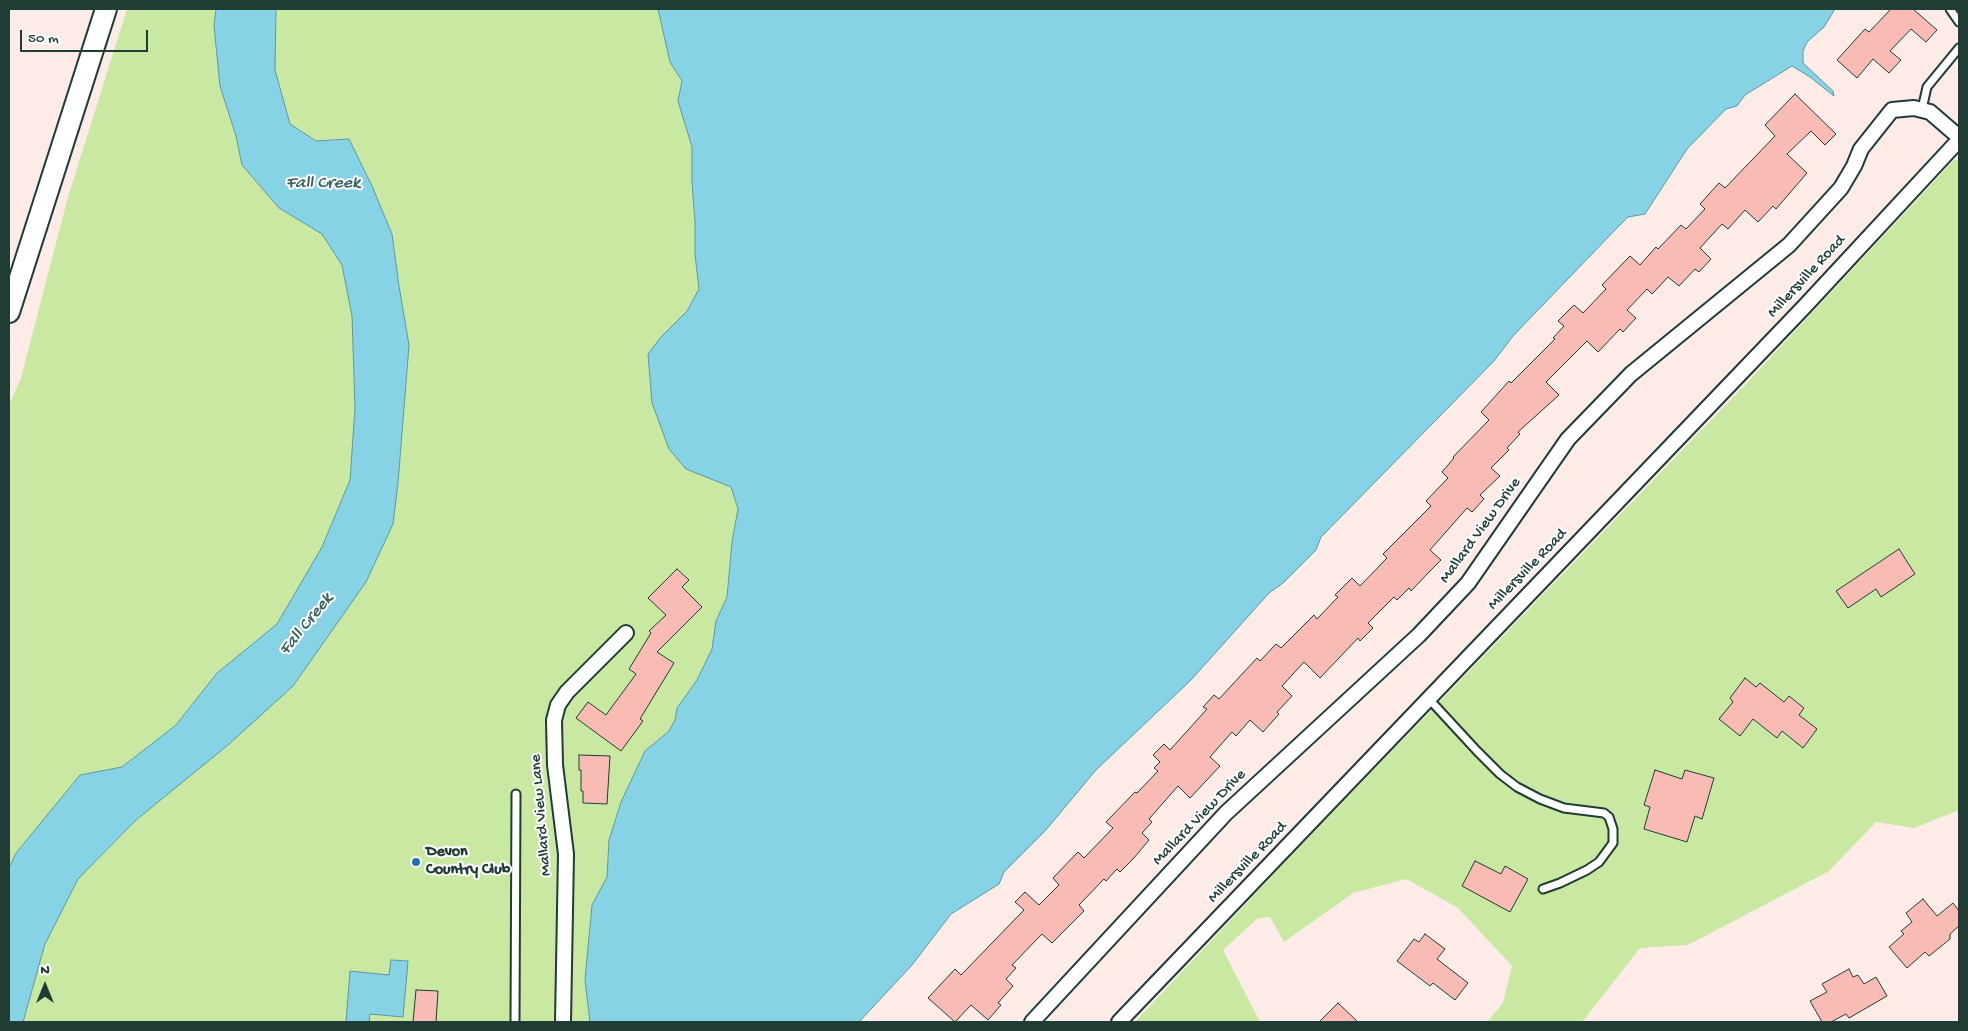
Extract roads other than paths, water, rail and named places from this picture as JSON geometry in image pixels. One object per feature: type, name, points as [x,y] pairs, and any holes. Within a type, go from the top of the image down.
[{"type":"main road","points":[[9,312],[106,9]]},
{"type":"street","points":[[1922,109],[1930,112],[1959,139]]},
{"type":"street","name":"Mallard View Drive","points":[[1032,1022],[1226,813],[1419,635],[1468,584],[1568,440],[1631,374],[1789,245],[1841,188],[1854,166],[1861,149],[1892,110],[1922,109]]},
{"type":"street","name":"Millersville Road","points":[[1119,1022],[1806,306],[1959,139]]},
{"type":"street","name":"Mallard View Lane","points":[[563,1022],[566,854],[555,765],[554,715],[567,692],[626,633]]},
{"type":"lane","points":[[1950,9],[1959,22]]},
{"type":"lane","points":[[1922,109],[1927,87],[1959,48]]},
{"type":"lane","points":[[1429,699],[1476,751],[1517,787],[1540,799],[1564,808],[1604,812],[1609,817],[1614,830],[1613,843],[1599,862],[1587,870],[1543,889]]},
{"type":"lane","points":[[515,1022],[516,794]]},
{"type":"water","name":"Fall Creek","points":[[216,9],[276,9],[275,70],[290,124],[316,141],[349,139],[372,186],[392,234],[409,345],[393,524],[366,582],[293,686],[228,745],[136,820],[78,879],[45,944],[23,1022],[9,1022],[9,868],[16,853],[80,775],[122,767],[176,725],[217,673],[277,624],[322,547],[350,480],[355,408],[352,316],[342,265],[322,234],[279,208],[242,165],[236,136],[220,86],[214,26]]},
{"type":"water","points":[[658,9],[1835,9],[1824,27],[1807,42],[1803,51],[1803,63],[1833,91],[1834,96],[1810,77],[1792,66],[1745,95],[1737,106],[1726,109],[1687,149],[1645,214],[1628,217],[1617,228],[1513,336],[1494,361],[1321,537],[1316,550],[1283,583],[1269,593],[1191,680],[1096,770],[1045,831],[1004,872],[999,884],[951,914],[912,965],[859,1022],[590,1022],[585,980],[592,905],[607,877],[609,840],[621,802],[645,751],[669,731],[675,720],[677,708],[697,680],[712,649],[716,621],[727,597],[732,542],[738,509],[731,487],[686,469],[669,449],[652,403],[648,354],[661,337],[687,311],[699,289],[695,254],[692,147],[678,101],[682,81],[670,62]]},
{"type":"water","points":[[391,960],[408,961],[403,1017],[370,1014],[369,1022],[346,1022],[350,971],[389,975]]},
{"type":"place","name":"Devon Country Club","points":[[416,862]]}]
